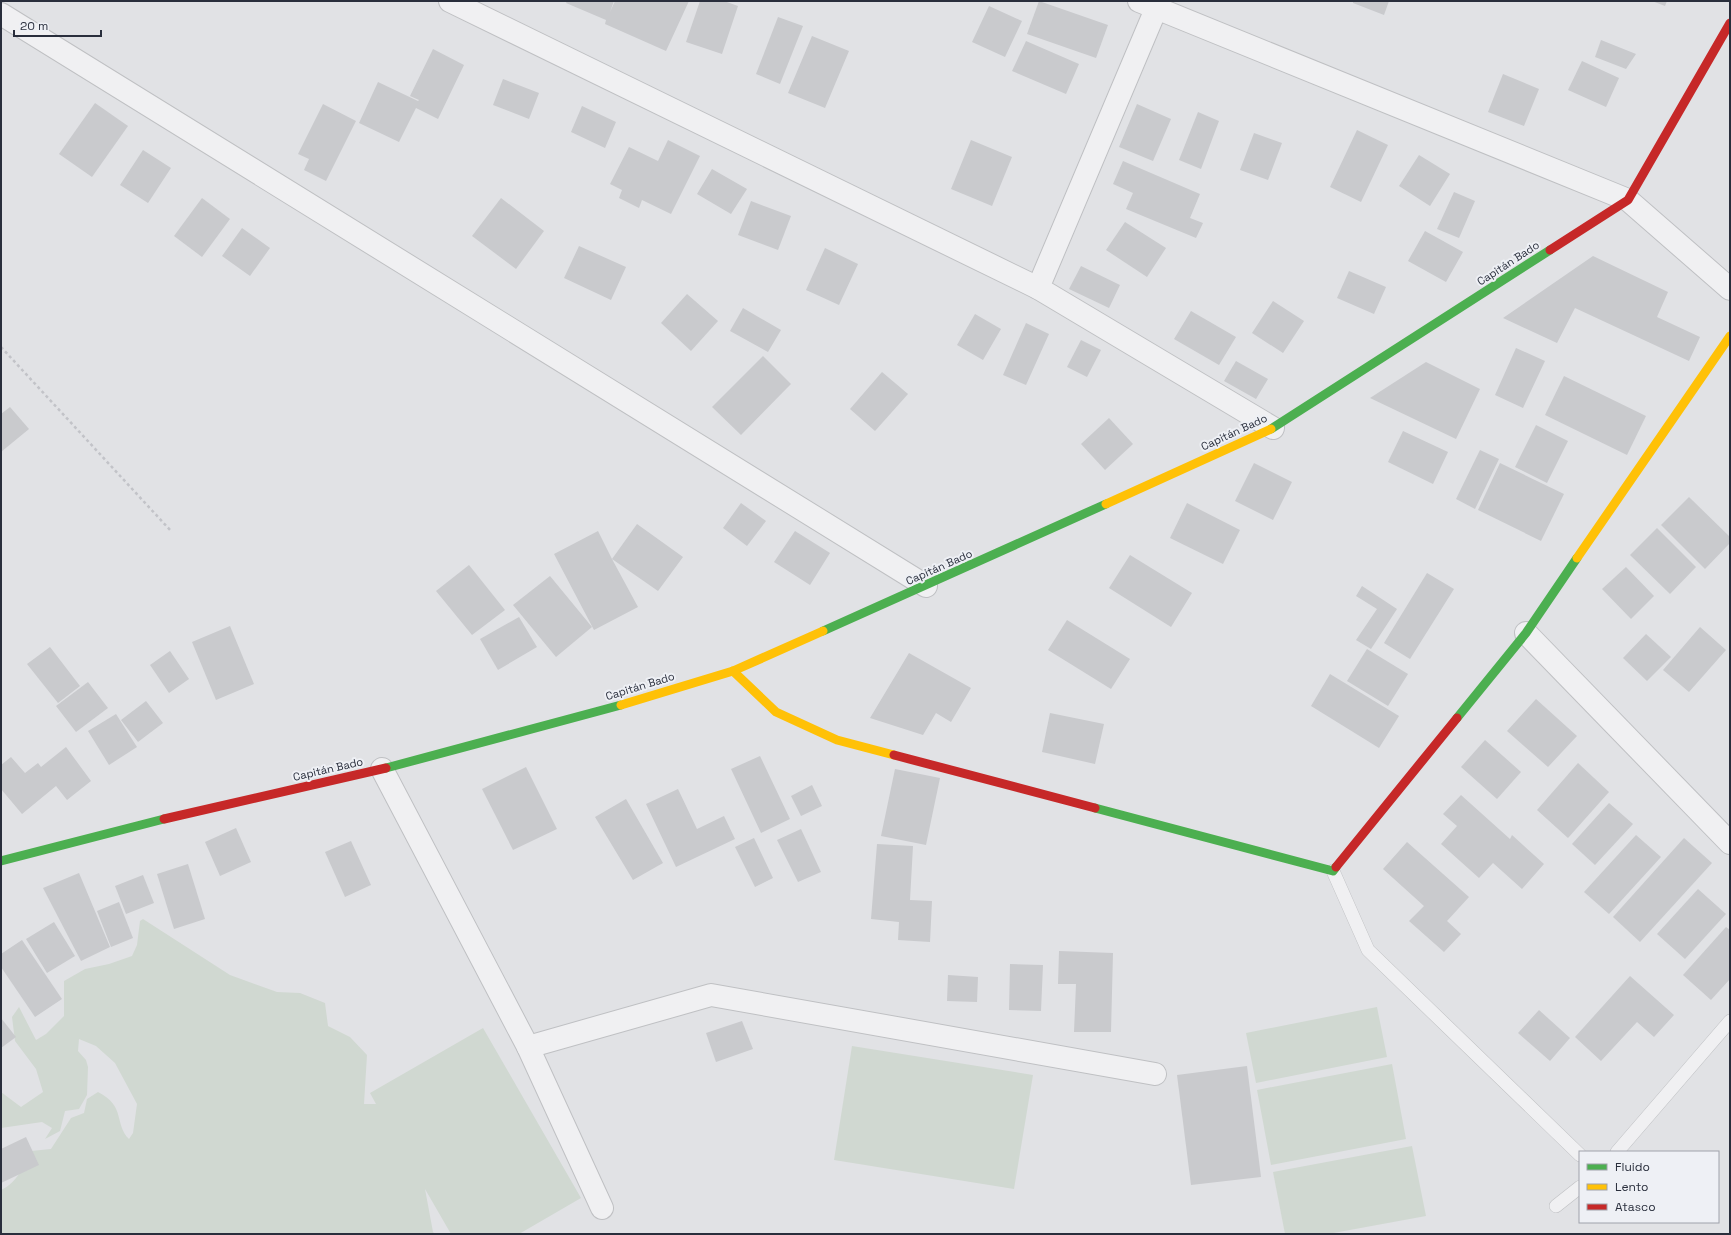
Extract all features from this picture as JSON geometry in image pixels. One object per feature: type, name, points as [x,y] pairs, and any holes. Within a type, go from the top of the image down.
[{"type":"street","points":[[450,1],[1038,288],[1273,428]]},
{"type":"street","points":[[1038,288],[1147,5],[1628,200],[1730,289]]},
{"type":"street","points":[[1,14],[926,586]]},
{"type":"street","name":"Capitán Bado","points":[[1,861],[146,824],[382,769],[579,717],[733,671],[926,586],[1273,428],[1628,200],[1730,23]]},
{"type":"street","points":[[733,671],[776,712],[837,740],[1334,871],[1526,633],[1730,336]]},
{"type":"street","points":[[1526,633],[1730,843]]},
{"type":"street","points":[[382,769],[528,1047],[602,1208]]},
{"type":"street","points":[[528,1047],[711,995],[1155,1074]]},
{"type":"lane","points":[[1334,871],[1368,950],[1579,1154]]},
{"type":"lane","points":[[1618,1151],[1730,1021]]},
{"type":"lane","points":[[1556,1206],[1579,1189]]},
{"type":"path","points":[[1,347],[170,531]]},
{"type":"shaded area","points":[[143,919],[230,975],[277,992],[300,993],[325,1003],[328,1026],[350,1037],[367,1055],[364,1104],[376,1104],[370,1093],[483,1028],[581,1198],[519,1234],[451,1234],[425,1189],[433,1232],[435,1234],[1,1234],[1,1190],[16,1179],[31,1151],[51,1149],[71,1118],[84,1113],[87,1099],[98,1092],[107,1097],[113,1103],[122,1127],[129,1139],[133,1133],[137,1104],[115,1063],[96,1046],[79,1039],[78,1051],[86,1060],[88,1067],[87,1095],[79,1109],[65,1111],[60,1131],[45,1139],[52,1128],[42,1122],[1,1128],[1,1092],[21,1107],[43,1092],[36,1069],[15,1041],[12,1017],[19,1007],[36,1040],[46,1034],[64,1016],[64,981],[85,969],[109,964],[132,956],[137,945],[140,921]]},
{"type":"shaded area","points":[[1377,1007],[1387,1057],[1256,1083],[1246,1033]]},
{"type":"shaded area","points":[[852,1046],[1033,1075],[1014,1189],[834,1160]]},
{"type":"shaded area","points":[[1392,1064],[1406,1139],[1271,1165],[1257,1090]]},
{"type":"shaded area","points":[[1412,1146],[1426,1216],[1328,1234],[1285,1234],[1273,1172]]},
{"type":"building","points":[[567,1],[614,1],[610,12],[615,1],[689,1],[666,51],[605,24],[606,20],[566,3]]},
{"type":"building","points":[[700,1],[724,1],[738,6],[722,54],[686,42]]},
{"type":"building","points":[[1039,1],[1108,25],[1096,58],[1027,34]]},
{"type":"building","points":[[1353,1],[1389,1],[1384,15],[1353,3]]},
{"type":"building","points":[[1652,1],[1667,1],[1665,6]]},
{"type":"building","points":[[989,6],[1022,21],[1005,57],[972,42]]},
{"type":"building","points":[[778,17],[803,26],[780,84],[756,74]]},
{"type":"building","points":[[812,36],[849,51],[825,108],[788,93]]},
{"type":"building","points":[[1601,40],[1636,54],[1626,69],[1595,57]]},
{"type":"building","points":[[1026,41],[1079,64],[1066,94],[1012,71]]},
{"type":"building","points":[[433,49],[464,65],[438,119],[416,108],[399,142],[359,123],[378,82],[418,101],[419,100],[410,96]]},
{"type":"building","points":[[1582,61],[1619,78],[1606,107],[1568,90]]},
{"type":"building","points":[[1503,74],[1539,89],[1524,126],[1488,112]]},
{"type":"building","points":[[503,79],[539,93],[529,119],[493,105]]},
{"type":"building","points":[[95,103],[128,126],[92,177],[59,154]]},
{"type":"building","points":[[323,104],[356,121],[326,181],[304,170],[309,159],[298,154]]},
{"type":"building","points":[[1137,104],[1171,119],[1153,161],[1119,147]]},
{"type":"building","points":[[582,106],[616,122],[605,148],[571,132]]},
{"type":"building","points":[[1198,112],[1219,121],[1201,169],[1179,160]]},
{"type":"building","points":[[1357,130],[1388,145],[1361,202],[1330,187]]},
{"type":"building","points":[[1254,133],[1282,143],[1268,180],[1240,170]]},
{"type":"building","points":[[668,140],[700,156],[671,214],[642,200],[639,208],[619,198],[622,190],[610,184],[629,147],[658,161]]},
{"type":"building","points":[[971,140],[1012,157],[992,206],[951,189]]},
{"type":"building","points":[[143,150],[171,168],[148,203],[120,185]]},
{"type":"building","points":[[1419,155],[1450,174],[1430,206],[1399,186]]},
{"type":"building","points":[[1123,161],[1200,194],[1190,218],[1203,223],[1196,238],[1126,209],[1133,193],[1113,184]]},
{"type":"building","points":[[712,169],[747,189],[731,214],[697,194]]},
{"type":"building","points":[[1454,192],[1475,201],[1459,238],[1437,229]]},
{"type":"building","points":[[202,198],[230,219],[202,257],[174,236]]},
{"type":"building","points":[[501,198],[544,231],[516,269],[472,236]]},
{"type":"building","points":[[751,201],[791,216],[778,250],[738,235]]},
{"type":"building","points":[[1125,222],[1166,248],[1147,277],[1106,250]]},
{"type":"building","points":[[242,228],[270,248],[250,276],[222,256]]},
{"type":"building","points":[[1425,231],[1463,252],[1446,282],[1408,261]]},
{"type":"building","points":[[579,246],[626,267],[611,300],[564,278]]},
{"type":"building","points":[[825,248],[858,264],[839,305],[806,290]]},
{"type":"building","points":[[1593,256],[1668,292],[1657,317],[1700,337],[1689,361],[1575,308],[1557,343],[1503,318]]},
{"type":"building","points":[[1081,266],[1120,285],[1109,308],[1069,289]]},
{"type":"building","points":[[1349,271],[1386,287],[1374,314],[1337,298]]},
{"type":"building","points":[[687,294],[718,321],[691,351],[661,323]]},
{"type":"building","points":[[1273,301],[1304,321],[1283,353],[1252,333]]},
{"type":"building","points":[[743,308],[781,330],[768,352],[730,331]]},
{"type":"building","points":[[1191,311],[1236,337],[1219,365],[1174,339]]},
{"type":"building","points":[[975,314],[1001,329],[983,360],[957,345]]},
{"type":"building","points":[[1026,323],[1049,334],[1026,385],[1003,375]]},
{"type":"building","points":[[1081,340],[1101,350],[1087,377],[1067,367]]},
{"type":"building","points":[[1516,348],[1545,361],[1523,408],[1495,395]]},
{"type":"building","points":[[763,356],[791,384],[741,435],[712,407]]},
{"type":"building","points":[[1236,361],[1268,379],[1256,399],[1224,381]]},
{"type":"building","points":[[1426,362],[1480,389],[1456,439],[1370,398]]},
{"type":"building","points":[[882,372],[908,394],[875,431],[850,409]]},
{"type":"building","points":[[1564,376],[1646,416],[1627,455],[1545,415]]},
{"type":"building","points":[[10,407],[29,429],[1,452],[1,414]]},
{"type":"building","points":[[1109,418],[1133,444],[1105,470],[1081,444]]},
{"type":"building","points":[[1536,425],[1568,441],[1547,483],[1515,467]]},
{"type":"building","points":[[1403,431],[1448,452],[1433,484],[1388,462]]},
{"type":"building","points":[[1480,450],[1499,459],[1475,509],[1456,499]]},
{"type":"building","points":[[1254,463],[1292,482],[1273,520],[1235,501]]},
{"type":"building","points":[[1500,463],[1564,494],[1541,541],[1478,510]]},
{"type":"building","points":[[1689,497],[1730,537],[1730,543],[1705,569],[1661,525]]},
{"type":"building","points":[[741,503],[766,521],[747,546],[723,528]]},
{"type":"building","points":[[1187,503],[1240,530],[1223,564],[1170,538]]},
{"type":"building","points":[[637,524],[683,557],[658,591],[612,559]]},
{"type":"building","points":[[1657,528],[1696,567],[1670,594],[1630,555]]},
{"type":"building","points":[[598,531],[638,607],[594,630],[554,554]]},
{"type":"building","points":[[795,531],[830,553],[810,585],[774,562]]},
{"type":"building","points":[[1130,555],[1192,593],[1171,627],[1109,588]]},
{"type":"building","points":[[469,565],[505,610],[472,635],[436,591]]},
{"type":"building","points":[[1626,567],[1654,596],[1631,619],[1602,589]]},
{"type":"building","points":[[1427,573],[1454,589],[1410,659],[1384,643]]},
{"type":"building","points":[[550,576],[592,627],[556,657],[513,605]]},
{"type":"building","points":[[1362,586],[1397,609],[1371,649],[1356,640],[1377,609],[1356,596]]},
{"type":"building","points":[[519,617],[537,647],[498,670],[480,639]]},
{"type":"building","points":[[1067,620],[1130,659],[1111,689],[1048,650]]},
{"type":"building","points":[[230,626],[254,684],[216,700],[192,642]]},
{"type":"building","points":[[1700,627],[1726,650],[1689,692],[1663,670]]},
{"type":"building","points":[[1646,634],[1671,657],[1647,681],[1623,658]]},
{"type":"building","points":[[50,647],[80,686],[58,703],[27,664]]},
{"type":"building","points":[[1367,649],[1408,674],[1388,706],[1347,681]]},
{"type":"building","points":[[170,651],[189,679],[169,693],[150,665]]},
{"type":"building","points":[[909,653],[971,688],[951,722],[936,713],[923,735],[870,718]]},
{"type":"building","points":[[1330,674],[1399,716],[1379,748],[1311,706]]},
{"type":"building","points":[[88,682],[108,708],[76,732],[56,706]]},
{"type":"building","points":[[1536,699],[1577,736],[1548,767],[1507,731]]},
{"type":"building","points":[[146,701],[163,723],[138,742],[121,720]]},
{"type":"building","points":[[1050,713],[1104,724],[1095,764],[1042,752]]},
{"type":"building","points":[[116,714],[137,747],[109,765],[88,731]]},
{"type":"building","points":[[1485,740],[1521,772],[1497,799],[1461,767]]},
{"type":"building","points":[[66,747],[91,781],[67,800],[56,786],[22,814],[1,789],[1,765],[11,757],[25,773],[38,763],[41,767]]},
{"type":"building","points":[[760,756],[790,819],[761,833],[731,769]]},
{"type":"building","points":[[1578,763],[1609,792],[1568,838],[1537,810]]},
{"type":"building","points":[[526,767],[557,829],[513,850],[482,789]]},
{"type":"building","points":[[895,769],[940,778],[926,845],[881,836]]},
{"type":"building","points":[[812,785],[822,806],[801,816],[791,796]]},
{"type":"building","points":[[678,789],[697,829],[724,816],[735,839],[676,867],[646,804]]},
{"type":"building","points":[[1461,795],[1510,839],[1512,835],[1544,864],[1522,889],[1493,863],[1479,878],[1441,844],[1457,826],[1443,814]]},
{"type":"building","points":[[626,799],[663,863],[633,880],[595,817]]},
{"type":"building","points":[[1609,803],[1633,824],[1595,865],[1572,844]]},
{"type":"building","points":[[236,828],[251,862],[220,876],[205,842]]},
{"type":"building","points":[[801,829],[821,872],[798,882],[777,840]]},
{"type":"building","points":[[1636,835],[1661,857],[1609,914],[1584,892]]},
{"type":"building","points":[[754,838],[773,878],[755,887],[735,847]]},
{"type":"building","points":[[1684,838],[1712,863],[1640,942],[1613,917]]},
{"type":"building","points":[[351,841],[371,885],[345,897],[325,852]]},
{"type":"building","points":[[1407,842],[1469,897],[1447,921],[1461,934],[1444,952],[1409,921],[1424,906],[1383,869]]},
{"type":"building","points":[[877,844],[913,846],[910,900],[932,901],[930,942],[898,940],[899,922],[871,919]]},
{"type":"building","points":[[188,864],[205,919],[174,929],[157,874]]},
{"type":"building","points":[[79,873],[110,947],[81,961],[43,888]]},
{"type":"building","points":[[143,875],[154,903],[126,914],[115,886]]},
{"type":"building","points":[[1698,889],[1726,914],[1685,959],[1657,934]]},
{"type":"building","points":[[119,902],[133,938],[111,947],[97,911]]},
{"type":"building","points":[[54,922],[75,956],[47,973],[26,939]]},
{"type":"building","points":[[1726,927],[1730,930],[1730,979],[1711,1000],[1683,975]]},
{"type":"building","points":[[22,940],[62,999],[35,1017],[1,967],[1,954]]},
{"type":"building","points":[[1059,951],[1113,953],[1111,1032],[1074,1032],[1076,984],[1058,984]]},
{"type":"building","points":[[1010,964],[1043,965],[1041,1011],[1009,1010]]},
{"type":"building","points":[[948,975],[978,977],[977,1002],[947,1001]]},
{"type":"building","points":[[1630,976],[1674,1015],[1654,1037],[1637,1022],[1601,1061],[1575,1037]]},
{"type":"building","points":[[1539,1010],[1570,1038],[1550,1061],[1518,1033]]},
{"type":"building","points":[[1,1018],[16,1037],[1,1048]]},
{"type":"building","points":[[742,1021],[753,1049],[716,1062],[706,1033]]},
{"type":"building","points":[[1247,1066],[1261,1177],[1191,1185],[1177,1075]]},
{"type":"building","points":[[26,1137],[39,1165],[1,1183],[1,1149]]},
{"type":"traffic: fast","points":[[1271,429],[1550,250]]},
{"type":"traffic: fast","points":[[823,631],[1106,504]]},
{"type":"traffic: fast","points":[[1457,718],[1526,633],[1577,558]]},
{"type":"traffic: fast","points":[[386,768],[621,705]]},
{"type":"traffic: fast","points":[[1095,808],[1333,871],[1336,867]]},
{"type":"traffic: fast","points":[[1,861],[164,819]]},
{"type":"traffic: slow","points":[[1577,558],[1730,336]]},
{"type":"traffic: slow","points":[[1106,504],[1271,429]]},
{"type":"traffic: slow","points":[[621,705],[733,671],[823,631]]},
{"type":"traffic: slow","points":[[733,671],[776,712],[837,740],[894,755]]},
{"type":"traffic: jam","points":[[1550,250],[1628,200],[1730,23]]},
{"type":"traffic: jam","points":[[1336,867],[1457,718]]},
{"type":"traffic: jam","points":[[894,755],[1095,808]]},
{"type":"traffic: jam","points":[[164,819],[386,768]]}]
